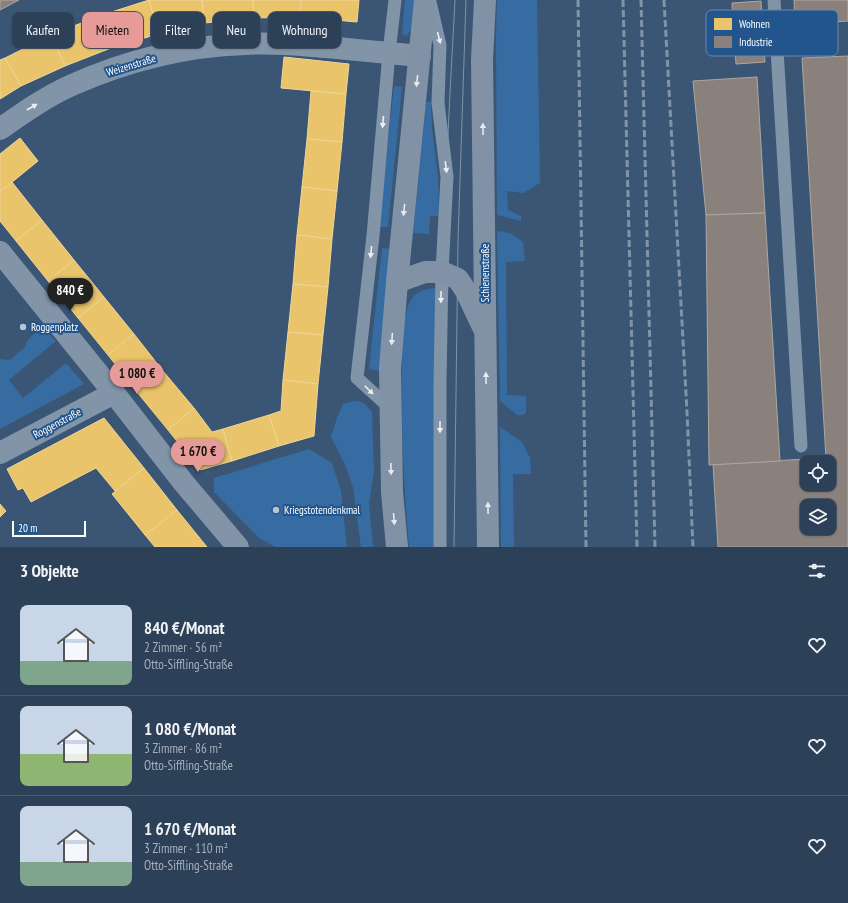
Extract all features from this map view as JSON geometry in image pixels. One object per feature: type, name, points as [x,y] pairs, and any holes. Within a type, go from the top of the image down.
[{"type":"main road","points":[[397,547],[392,492],[390,368],[425,0]]},
{"type":"main road","name":"Schienenstraße","points":[[485,0],[482,60],[488,547]]},
{"type":"main road","points":[[397,282],[425,272],[442,272],[458,279],[466,291],[486,334]]},
{"type":"street","name":"Weizenstraße","points":[[0,129],[25,111],[71,85],[134,63],[212,46],[284,44],[420,56]]},
{"type":"street","points":[[0,252],[114,393],[183,482],[238,547]]},
{"type":"street","name":"Roggenstraße","points":[[0,453],[114,393]]},
{"type":"lane","points":[[390,408],[357,378],[373,236],[395,0]]},
{"type":"lane","points":[[430,0],[440,45],[438,103],[447,177],[442,272],[440,547]]},
{"type":"lane","points":[[774,0],[775,10]]},
{"type":"lane","points":[[777,56],[801,446]]},
{"type":"shaded area","points":[[405,0],[414,0],[411,30],[406,36],[402,33]]},
{"type":"shaded area","points":[[497,0],[537,0],[540,183],[523,193],[507,191],[508,210],[521,216],[521,221],[497,215]]},
{"type":"shaded area","points":[[394,86],[402,87],[388,227],[379,227]]},
{"type":"shaded area","points":[[426,102],[431,102],[432,129],[438,177],[439,216],[430,216],[429,234],[413,233]]},
{"type":"shaded area","points":[[497,231],[510,233],[523,242],[525,261],[506,262],[507,395],[526,396],[526,413],[523,415],[517,415],[500,401]]},
{"type":"shaded area","points":[[382,248],[391,249],[379,371],[369,369]]},
{"type":"shaded area","points":[[435,288],[435,547],[409,547],[402,439],[402,356],[404,323],[406,312],[413,297],[420,291]]},
{"type":"shaded area","points":[[35,333],[49,334],[56,341],[9,380],[23,398],[66,363],[84,384],[0,429],[0,359],[10,360],[26,346],[26,342]]},
{"type":"shaded area","points":[[355,401],[364,403],[372,412],[374,471],[369,503],[373,547],[361,547],[353,487],[346,467],[331,437],[343,404]]},
{"type":"shaded area","points":[[500,427],[522,442],[530,458],[531,474],[513,474],[514,547],[501,547]]},
{"type":"shaded area","points":[[309,449],[332,463],[341,491],[347,547],[275,547],[258,537],[214,492],[214,478]]},
{"type":"building: Wohnen","points":[[149,0],[202,0],[204,12],[152,12]]},
{"type":"building: Wohnen","points":[[149,0],[152,12],[151,36],[143,38],[143,12],[112,12]]},
{"type":"building: Wohnen","points":[[202,0],[253,0],[254,12],[213,12],[213,22],[205,23],[205,12],[204,12]]},
{"type":"building: Wohnen","points":[[253,0],[301,0],[300,12],[268,12],[268,18],[260,18],[260,12],[254,12]]},
{"type":"building: Wohnen","points":[[301,0],[359,0],[357,22],[341,21],[341,12],[300,12]]},
{"type":"building: Wohnen","points":[[82,23],[82,48],[111,48],[65,66],[57,48],[74,48],[74,26]]},
{"type":"building: Wohnen","points":[[25,48],[57,48],[65,66],[21,86],[5,58]]},
{"type":"building: Wohnen","points":[[284,57],[349,64],[346,94],[281,88]]},
{"type":"building: Wohnen","points":[[5,58],[21,86],[0,99],[0,60]]},
{"type":"building: Wohnen","points":[[311,91],[346,94],[342,142],[307,139]]},
{"type":"building: Wohnen","points":[[20,138],[38,161],[0,192],[0,154]]},
{"type":"building: Wohnen","points":[[307,139],[342,142],[337,191],[302,187]]},
{"type":"building: Wohnen","points":[[12,182],[42,220],[16,241],[0,221],[0,192]]},
{"type":"building: Wohnen","points":[[302,187],[337,191],[332,239],[297,235]]},
{"type":"building: Wohnen","points":[[42,220],[74,260],[48,281],[16,241]]},
{"type":"building: Wohnen","points":[[297,235],[332,239],[328,287],[293,284]]},
{"type":"building: Wohnen","points":[[74,260],[104,297],[78,318],[48,281]]},
{"type":"building: Wohnen","points":[[293,284],[328,287],[323,335],[288,332]]},
{"type":"building: Wohnen","points":[[104,297],[134,334],[108,355],[78,318]]},
{"type":"building: Wohnen","points":[[288,332],[323,335],[318,384],[283,380]]},
{"type":"building: Wohnen","points":[[134,334],[163,371],[137,392],[108,355]]},
{"type":"building: Wohnen","points":[[163,371],[194,408],[168,430],[137,392]]},
{"type":"building: Wohnen","points":[[283,380],[318,384],[314,436],[279,446],[269,415],[281,411]]},
{"type":"building: Wohnen","points":[[194,408],[212,432],[223,429],[232,461],[200,470],[168,430]]},
{"type":"building: Wohnen","points":[[269,415],[279,446],[232,461],[223,429]]},
{"type":"building: Wohnen","points":[[104,418],[144,468],[115,491],[96,468],[31,502],[23,488],[18,490],[7,469]]},
{"type":"building: Wohnen","points":[[144,468],[177,510],[145,535],[112,494]]},
{"type":"building: Wohnen","points":[[0,504],[6,511],[0,517]]},
{"type":"building: Wohnen","points":[[177,510],[207,547],[155,547],[145,535]]},
{"type":"building: Industrie","points":[[0,0],[19,0],[0,10]]},
{"type":"building: Industrie","points":[[794,0],[848,0],[848,21],[838,22],[838,10],[794,10]]},
{"type":"building: Industrie","points":[[761,1],[762,10],[732,10],[732,3]]},
{"type":"building: Industrie","points":[[735,56],[765,56],[765,62],[736,64]]},
{"type":"building: Industrie","points":[[848,56],[848,547],[718,547],[713,464],[800,459],[800,491],[836,491],[836,455],[826,455],[802,58]]},
{"type":"building: Industrie","points":[[757,77],[765,213],[706,215],[693,81]]},
{"type":"building: Industrie","points":[[765,213],[780,461],[709,465],[706,215]]},
{"type":"tram line","points":[[440,547],[440,342],[455,0]]},
{"type":"tram line","points":[[454,547],[458,240],[466,0]]},
{"type":"railway","points":[[578,0],[586,547]]},
{"type":"railway","points":[[623,0],[637,547]]},
{"type":"railway","points":[[641,0],[655,547]]},
{"type":"railway","points":[[664,0],[693,547]]},
{"type":"place","name":"Roggenplatz","points":[[23,327]]},
{"type":"place","name":"Kriegstotendenkmal","points":[[276,510]]}]
